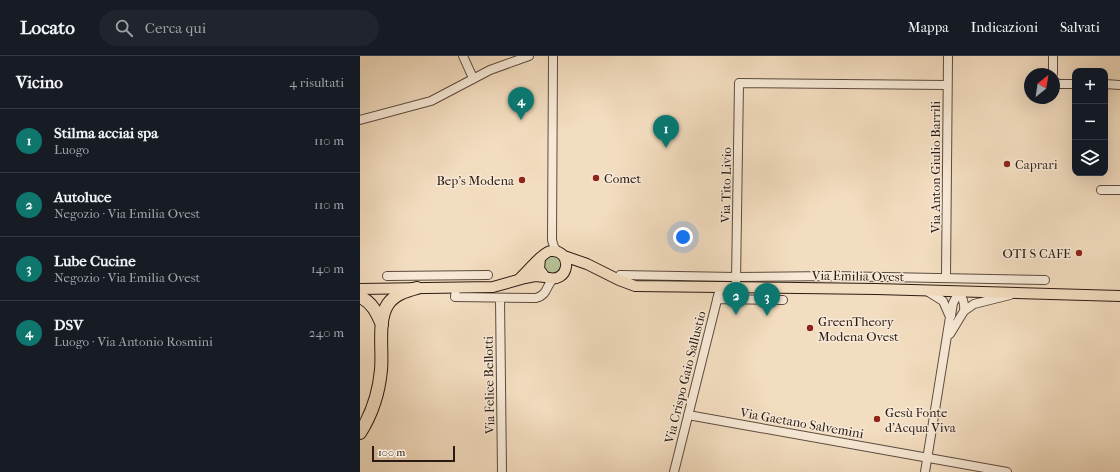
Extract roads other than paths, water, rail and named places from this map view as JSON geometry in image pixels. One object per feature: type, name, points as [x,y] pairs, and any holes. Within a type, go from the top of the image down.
[{"type":"highway","points":[[360,433],[370,415],[379,387],[384,311],[395,296],[417,282]]},
{"type":"highway","points":[[360,297],[369,302],[374,308],[382,326]]},
{"type":"main road","points":[[360,289],[417,282],[456,288],[493,287],[535,276],[549,279],[560,276],[564,273],[567,265],[561,254],[552,250],[543,255],[528,272],[517,280]]},
{"type":"main road","name":"Via Emilia Ovest","points":[[561,254],[635,286],[876,289],[1016,294],[1118,295]]},
{"type":"main road","points":[[543,255],[538,263],[539,268],[549,279]]},
{"type":"main road","name":"Via Emilia Ovest","points":[[564,273],[576,267],[587,266],[599,270]]},
{"type":"street","points":[[463,56],[473,78]]},
{"type":"street","points":[[360,120],[431,101],[473,78],[529,56]]},
{"type":"street","points":[[543,255],[550,247],[552,240],[553,56]]},
{"type":"street","name":"Via Anton Giulio Barrili","points":[[946,278],[948,56]]},
{"type":"street","points":[[1053,56],[1054,68]]},
{"type":"street","name":"Via Tito Livio","points":[[736,288],[739,83],[947,85]]},
{"type":"street","points":[[1060,84],[1072,84]]},
{"type":"street","points":[[1108,84],[1120,85]]},
{"type":"street","points":[[1101,190],[1120,190]]},
{"type":"street","points":[[552,240],[561,254]]},
{"type":"street","points":[[386,276],[417,282],[488,275]]},
{"type":"street","name":"Via Emilia Ovest","points":[[620,275],[1045,280]]},
{"type":"street","points":[[876,277],[876,289]]},
{"type":"street","points":[[456,288],[455,298],[536,298],[544,294],[549,279]]},
{"type":"street","name":"Via Crispo Gaio Sallustio","points":[[674,472],[720,288]]},
{"type":"street","points":[[926,291],[943,301],[950,317]]},
{"type":"street","points":[[925,472],[948,338],[950,317],[953,303],[959,292],[965,305],[964,310],[948,338]]},
{"type":"street","points":[[964,310],[974,304],[1016,294]]},
{"type":"street","name":"Via Felice Bellotti","points":[[500,298],[502,472]]},
{"type":"street","points":[[717,300],[783,300]]},
{"type":"street","name":"Via Gaetano Salvemini","points":[[688,415],[1007,472]]},
{"type":"place","name":"DSV","points":[[521,120]]},
{"type":"place","name":"Stilma acciai spa","points":[[666,148]]},
{"type":"place","name":"Caprari","points":[[1007,164]]},
{"type":"place","name":"Comet","points":[[596,178]]},
{"type":"place","name":"Bep's Modena","points":[[522,180]]},
{"type":"place","name":"OTI S CAFE","points":[[1079,253]]},
{"type":"place","name":"Autoluce","points":[[736,315]]},
{"type":"place","name":"Lube Cucine","points":[[767,316]]},
{"type":"place","name":"GreenTheory Modena Ovest","points":[[810,328]]},
{"type":"place","name":"Gesù Fonte d'Acqua Viva","points":[[877,419]]}]
